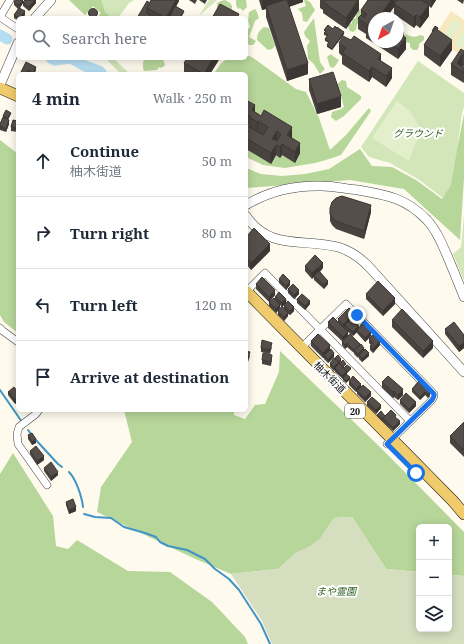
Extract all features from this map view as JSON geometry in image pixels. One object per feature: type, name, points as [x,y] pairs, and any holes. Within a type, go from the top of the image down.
[{"type":"main road","points":[[0,88],[16,95]]},
{"type":"main road","points":[[0,95],[16,102]]},
{"type":"main road","name":"柚木街道","points":[[248,293],[464,522]]},
{"type":"main road","name":"柚木街道","points":[[248,302],[464,514]]},
{"type":"main road","name":"20","points":[[454,503],[464,510]]},
{"type":"street","points":[[10,0],[0,17],[16,28]]},
{"type":"street","points":[[37,16],[51,0]]},
{"type":"street","points":[[0,84],[16,48]]},
{"type":"street","points":[[248,204],[261,197],[278,191],[295,187],[310,186],[328,186],[370,192],[387,195],[398,199],[423,216],[435,231],[442,243],[464,297]]},
{"type":"street","points":[[248,218],[256,228],[273,238],[283,241],[338,247],[359,257],[371,268],[464,372]]},
{"type":"street","points":[[248,289],[265,273],[410,421]]},
{"type":"street","points":[[301,348],[346,304],[434,394],[432,400],[389,441]]},
{"type":"street","points":[[0,328],[16,341]]},
{"type":"street","points":[[38,412],[19,428],[17,434],[18,444],[47,485]]},
{"type":"green space","points":[[69,0],[101,0],[105,12],[110,16],[99,16],[101,13],[93,6],[85,15]]},
{"type":"green space","points":[[70,0],[134,0],[129,3],[119,16],[100,16],[101,13],[93,6],[85,15]]},
{"type":"green space","points":[[209,0],[217,0],[199,16]]},
{"type":"green space","points":[[225,0],[231,5],[231,12],[219,12],[217,10],[217,3]]},
{"type":"green space","points":[[236,0],[246,0],[247,7],[243,11],[240,8],[238,9]]},
{"type":"green space","points":[[304,0],[310,2],[315,10],[307,22],[303,21],[302,13],[298,9],[306,6]]},
{"type":"green space","points":[[255,9],[259,18],[255,21],[249,37],[256,41],[253,45],[248,44],[248,29],[250,27],[248,21],[249,12]]},
{"type":"green space","points":[[359,10],[362,10],[365,13],[360,23],[357,24],[356,30],[353,32],[350,31],[347,25],[352,23],[352,19],[356,18],[356,14]]},
{"type":"green space","points":[[314,18],[320,62],[325,69],[320,74],[313,63],[308,59],[307,46],[310,41],[305,36],[304,32]]},
{"type":"green space","points":[[454,19],[462,24],[451,41],[443,36]]},
{"type":"green space","points":[[264,27],[269,28],[275,46],[272,49],[268,50],[257,40],[259,32]]},
{"type":"green space","points":[[464,29],[464,46],[462,49],[454,44]]},
{"type":"green space","points":[[406,34],[413,37],[420,35],[424,36],[424,40],[419,44],[417,50],[413,50],[410,47],[410,43],[404,42],[404,35]]},
{"type":"green space","points":[[331,54],[339,60],[333,68],[330,67],[327,57]]},
{"type":"green space","points":[[248,56],[252,57],[296,89],[306,92],[319,118],[330,150],[346,135],[369,108],[371,111],[341,155],[315,163],[285,168],[263,165],[248,158],[248,72],[215,72],[224,61],[248,60]]},
{"type":"green space","points":[[107,60],[115,60],[128,72],[119,72]]},
{"type":"green space","points":[[144,60],[163,60],[165,65],[160,68],[159,67],[157,70],[144,71]]},
{"type":"green space","name":"グラウンド","points":[[418,61],[464,93],[464,107],[451,192],[443,198],[418,179],[390,163],[369,157],[361,147]]},
{"type":"green space","points":[[342,80],[346,81],[347,87],[361,96],[361,99],[344,116],[336,121],[331,117],[332,112],[344,107],[340,93],[335,92],[335,86]]},
{"type":"green space","points":[[397,101],[409,110],[421,129],[409,161],[372,138]]},
{"type":"green space","points":[[464,114],[464,178],[460,240],[404,189],[350,180],[248,188],[248,169],[261,174],[282,176],[305,174],[329,169],[360,149],[372,166],[392,167],[416,180],[442,199],[451,185]]},
{"type":"green space","points":[[0,140],[16,152],[16,331],[4,322],[0,315]]},
{"type":"green space","points":[[464,215],[464,281],[453,254],[461,247]]},
{"type":"green space","points":[[280,351],[383,450],[464,532],[464,576],[452,575],[452,524],[416,524],[416,572],[386,569],[352,517],[334,518],[320,539],[311,546],[296,553],[278,569],[231,574],[191,557],[97,512],[101,487],[132,442],[124,412],[234,412],[234,415],[245,419],[255,405],[265,404],[279,372]]},
{"type":"green space","points":[[13,453],[53,516],[56,546],[68,549],[77,540],[128,571],[170,572],[212,602],[245,637],[248,644],[0,644],[0,474]]},
{"type":"green space","name":"まや霊園","points":[[352,517],[386,569],[416,572],[416,632],[452,632],[452,575],[464,576],[464,644],[272,644],[262,621],[231,574],[278,569],[296,553],[311,546],[320,539],[334,518]]},
{"type":"sand","points":[[451,11],[464,20],[464,57],[434,37]]},
{"type":"building","points":[[15,0],[23,0],[19,5],[14,2]]},
{"type":"building","points":[[25,0],[35,0],[29,7],[23,2]]},
{"type":"building","points":[[151,0],[176,0],[167,16],[162,16],[147,8]]},
{"type":"building","points":[[287,0],[308,63],[287,70],[266,6]]},
{"type":"building","points":[[324,0],[358,0],[346,18],[323,2]]},
{"type":"building","points":[[368,0],[391,0],[383,12],[368,12],[368,25],[358,18],[361,15],[364,18],[367,14],[361,10]]},
{"type":"building","points":[[397,0],[421,0],[429,5],[420,17],[416,15],[414,17],[394,4]]},
{"type":"building","points":[[147,1],[150,3],[147,8],[147,13],[150,16],[138,16]]},
{"type":"building","points":[[220,4],[239,14],[238,16],[213,16]]},
{"type":"building","points":[[175,6],[184,11],[181,16],[170,16]]},
{"type":"building","points":[[19,8],[25,11],[21,16],[14,15]]},
{"type":"building","points":[[91,9],[95,9],[97,11],[96,16],[89,15],[89,11]]},
{"type":"building","points":[[328,25],[333,29],[335,26],[344,32],[332,49],[327,45],[329,42],[325,39],[328,35],[324,33],[326,31],[324,30]]},
{"type":"building","points":[[435,26],[438,28],[437,30],[435,28],[433,32],[432,31]]},
{"type":"building","points":[[435,28],[452,40],[440,56],[424,45]]},
{"type":"building","points":[[343,36],[351,40],[354,36],[368,45],[368,48],[372,48],[381,54],[378,59],[392,68],[386,76],[372,67],[369,71],[342,53],[346,48],[339,43]]},
{"type":"building","points":[[461,49],[464,51],[464,56],[462,55],[457,63],[464,68],[464,73],[451,64]]},
{"type":"building","points":[[186,60],[212,60],[205,72],[200,72],[184,63]]},
{"type":"building","points":[[26,62],[36,67],[34,72],[28,70],[27,72],[21,72]]},
{"type":"building","points":[[333,72],[341,96],[317,104],[309,79]]},
{"type":"building","points":[[248,101],[255,105],[252,110],[261,116],[264,110],[292,127],[287,135],[300,143],[295,152],[282,144],[280,147],[276,145],[271,153],[248,139],[248,126],[263,135],[268,127],[258,121],[257,122],[249,117],[250,116],[248,115]],"holes":[[[277,131],[281,134],[277,141],[272,139]]]},
{"type":"building","points":[[6,110],[11,113],[8,118],[3,116]]},
{"type":"building","points":[[3,117],[9,120],[6,129],[0,126]]},
{"type":"building","points":[[13,120],[16,121],[16,128],[11,127]]},
{"type":"building","points":[[342,196],[371,205],[364,231],[336,221],[332,218],[330,208],[332,202],[336,198]]},
{"type":"building","points":[[254,228],[270,244],[251,263],[248,259],[248,235]]},
{"type":"building","points":[[315,255],[323,263],[312,273],[305,266]]},
{"type":"building","points":[[319,271],[328,281],[324,285],[314,276]]},
{"type":"building","points":[[283,274],[290,281],[286,286],[279,279]]},
{"type":"building","points":[[262,277],[275,290],[269,297],[256,284]]},
{"type":"building","points":[[378,281],[395,298],[383,311],[366,294]]},
{"type":"building","points":[[293,284],[299,290],[294,295],[288,289]]},
{"type":"building","points":[[279,292],[286,299],[282,303],[275,297]]},
{"type":"building","points":[[302,294],[310,301],[305,306],[297,299]]},
{"type":"building","points":[[274,298],[280,305],[276,309],[269,302]]},
{"type":"building","points":[[288,301],[294,307],[290,311],[284,305]]},
{"type":"building","points":[[282,306],[288,313],[284,317],[278,311]]},
{"type":"building","points":[[349,308],[355,313],[343,325],[338,319]]},
{"type":"building","points":[[402,309],[433,341],[423,351],[392,320]]},
{"type":"building","points":[[333,317],[348,332],[343,337],[328,322]]},
{"type":"building","points":[[351,318],[359,326],[353,332],[345,325]]},
{"type":"building","points":[[454,322],[464,335],[464,343],[459,346],[445,329]]},
{"type":"building","points":[[362,324],[371,332],[365,338],[357,330]]},
{"type":"building","points":[[318,334],[330,345],[323,353],[311,341]]},
{"type":"building","points":[[350,334],[360,344],[354,350],[347,343],[345,345],[342,341]]},
{"type":"building","points":[[373,335],[380,341],[373,349],[370,346],[373,343],[369,339]]},
{"type":"building","points":[[262,340],[272,343],[270,350],[261,348]]},
{"type":"building","points":[[361,344],[364,348],[358,354],[354,350]]},
{"type":"building","points":[[331,349],[334,353],[328,360],[324,355]]},
{"type":"building","points":[[365,349],[369,353],[362,359],[359,355]]},
{"type":"building","points":[[263,353],[272,355],[271,362],[262,360]]},
{"type":"building","points":[[338,355],[341,359],[338,362],[335,358]]},
{"type":"building","points":[[334,358],[339,362],[334,367],[330,363]]},
{"type":"building","points":[[343,360],[346,364],[343,367],[339,364]]},
{"type":"building","points":[[339,363],[347,371],[342,376],[335,368]]},
{"type":"building","points":[[347,365],[351,368],[347,372],[344,368]]},
{"type":"building","points":[[346,374],[350,377],[346,381],[343,378]]},
{"type":"building","points":[[353,376],[361,384],[356,389],[349,381]]},
{"type":"building","points":[[388,376],[403,389],[398,395],[382,382]]},
{"type":"building","points":[[419,381],[430,392],[428,394],[425,392],[420,397],[412,389]]},
{"type":"building","points":[[363,385],[371,392],[365,398],[357,391]]},
{"type":"building","points":[[14,387],[16,390],[15,400],[8,392]]},
{"type":"building","points":[[406,393],[416,402],[409,409],[400,400]]},
{"type":"building","points":[[372,397],[381,405],[376,410],[367,402]]},
{"type":"building","points":[[391,410],[396,415],[395,417],[400,421],[393,428],[383,418]]},
{"type":"building","points":[[381,411],[385,416],[382,419],[377,415]]},
{"type":"building","points":[[464,422],[464,450],[450,436]]},
{"type":"building","points":[[32,433],[36,439],[32,442],[28,435]]},
{"type":"building","points":[[36,446],[44,456],[37,461],[30,451]]},
{"type":"building","points":[[51,462],[58,472],[51,477],[44,468]]},
{"type":"building","points":[[73,499],[76,507],[69,510],[66,502]]},
{"type":"waterway","points":[[0,35],[7,39]]},
{"type":"waterway","points":[[74,60],[100,72]]},
{"type":"waterway","points":[[0,390],[22,422]]},
{"type":"waterway","points":[[28,430],[31,434]]},
{"type":"waterway","points":[[35,439],[62,467]]},
{"type":"waterway","points":[[69,472],[78,488],[83,507]]},
{"type":"waterway","points":[[84,514],[95,517],[111,518],[124,527],[156,537],[160,542],[168,546],[187,550],[205,559],[215,569],[229,579],[239,590],[261,624],[270,644]]},
{"type":"route","points":[[357,315],[434,394],[432,400],[387,444],[416,473]]}]
